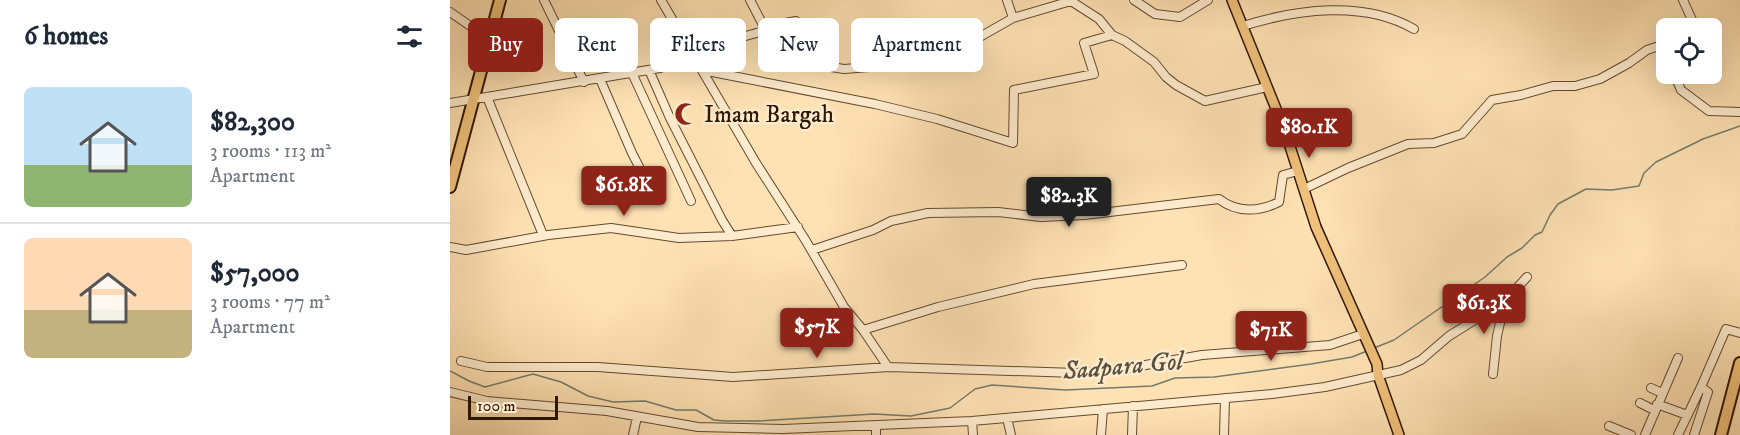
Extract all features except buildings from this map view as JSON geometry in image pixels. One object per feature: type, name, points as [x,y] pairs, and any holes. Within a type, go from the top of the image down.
[{"type":"highway","points":[[495,18],[500,0]]},
{"type":"highway","points":[[450,187],[480,72]]},
{"type":"highway","points":[[1721,435],[1740,363]]},
{"type":"main road","points":[[1233,0],[1285,130],[1316,227],[1377,364],[1378,375],[1399,435]]},
{"type":"street","points":[[544,0],[584,82]]},
{"type":"street","points":[[661,0],[672,18]]},
{"type":"street","points":[[750,0],[759,18]]},
{"type":"street","points":[[1007,0],[1013,18]]},
{"type":"street","points":[[839,68],[864,69],[894,65],[957,50],[1013,18],[1080,0]]},
{"type":"street","points":[[1134,0],[1144,3],[1155,14],[1180,17],[1208,0]]},
{"type":"street","points":[[1683,0],[1692,18]]},
{"type":"street","points":[[1070,1],[1099,20],[1112,35],[1125,41],[1154,62],[1176,85],[1206,100],[1268,87]]},
{"type":"street","points":[[1243,26],[1280,14],[1342,4],[1376,11],[1399,19],[1414,29]]},
{"type":"street","points":[[450,12],[468,24]]},
{"type":"street","points":[[712,72],[875,104],[937,119],[1013,143],[1014,90],[1094,74],[1084,43],[1112,35]]},
{"type":"street","points":[[1304,189],[1348,168],[1408,144],[1434,143],[1462,134],[1492,100],[1553,86],[1575,86],[1600,79],[1647,50],[1656,47]]},
{"type":"street","points":[[450,94],[452,103],[648,70],[670,118],[732,236]]},
{"type":"street","points":[[703,72],[751,155],[812,250],[844,307],[888,367]]},
{"type":"street","points":[[632,73],[691,201]]},
{"type":"street","points":[[600,79],[632,153],[655,198]]},
{"type":"street","points":[[1679,84],[1682,90],[1710,111],[1740,112]]},
{"type":"street","points":[[487,97],[543,236]]},
{"type":"street","points":[[812,250],[873,230],[891,221],[928,213],[998,212],[1041,217],[1084,215],[1219,199],[1228,206],[1254,210],[1279,202],[1283,175],[1298,171]]},
{"type":"street","points":[[450,247],[466,250],[543,236],[611,228],[679,238],[732,236],[798,227]]},
{"type":"street","points":[[863,330],[938,307],[1034,284],[1182,266]]},
{"type":"street","points":[[450,392],[487,402],[556,405],[607,411],[693,431],[768,432],[972,421],[1225,398],[1325,387],[1401,370],[1421,360],[1449,336],[1505,301],[1527,277]]},
{"type":"street","points":[[1492,374],[1505,301]]},
{"type":"street","points":[[1678,435],[1726,329],[1740,333]]},
{"type":"street","points":[[462,361],[487,367],[598,367],[733,377],[888,367],[1076,373],[1123,369],[1202,355],[1330,345],[1364,335]]},
{"type":"street","points":[[1644,435],[1678,358]]},
{"type":"street","points":[[1694,435],[1708,392],[1701,387]]},
{"type":"street","points":[[1651,388],[1662,393]]},
{"type":"street","points":[[1224,435],[1225,398]]},
{"type":"street","points":[[1640,403],[1687,415]]},
{"type":"street","points":[[1132,435],[1133,406]]},
{"type":"street","points":[[1101,435],[1103,409]]},
{"type":"street","points":[[633,435],[637,417]]},
{"type":"street","points":[[1007,418],[1011,435]]},
{"type":"street","points":[[972,421],[974,435]]},
{"type":"street","points":[[876,426],[876,435]]},
{"type":"street","points":[[1609,426],[1631,435]]},
{"type":"waterway","name":"Sadpara Gol","points":[[1374,348],[1394,340],[1485,277],[1507,257],[1542,232],[1558,204],[1586,189],[1612,190],[1639,186],[1644,173],[1656,162],[1703,139],[1740,126]]},
{"type":"waterway","name":"Sadpara Gol","points":[[450,371],[485,387],[533,374],[561,382],[588,396],[613,402],[645,401],[676,410],[696,410],[714,420],[759,421],[874,414],[911,416],[950,408],[975,389],[992,385],[1065,390],[1152,386],[1175,378],[1214,377],[1311,364],[1352,357],[1367,351]]},
{"type":"place","name":"Imam Bargah","points":[[686,114]]}]
